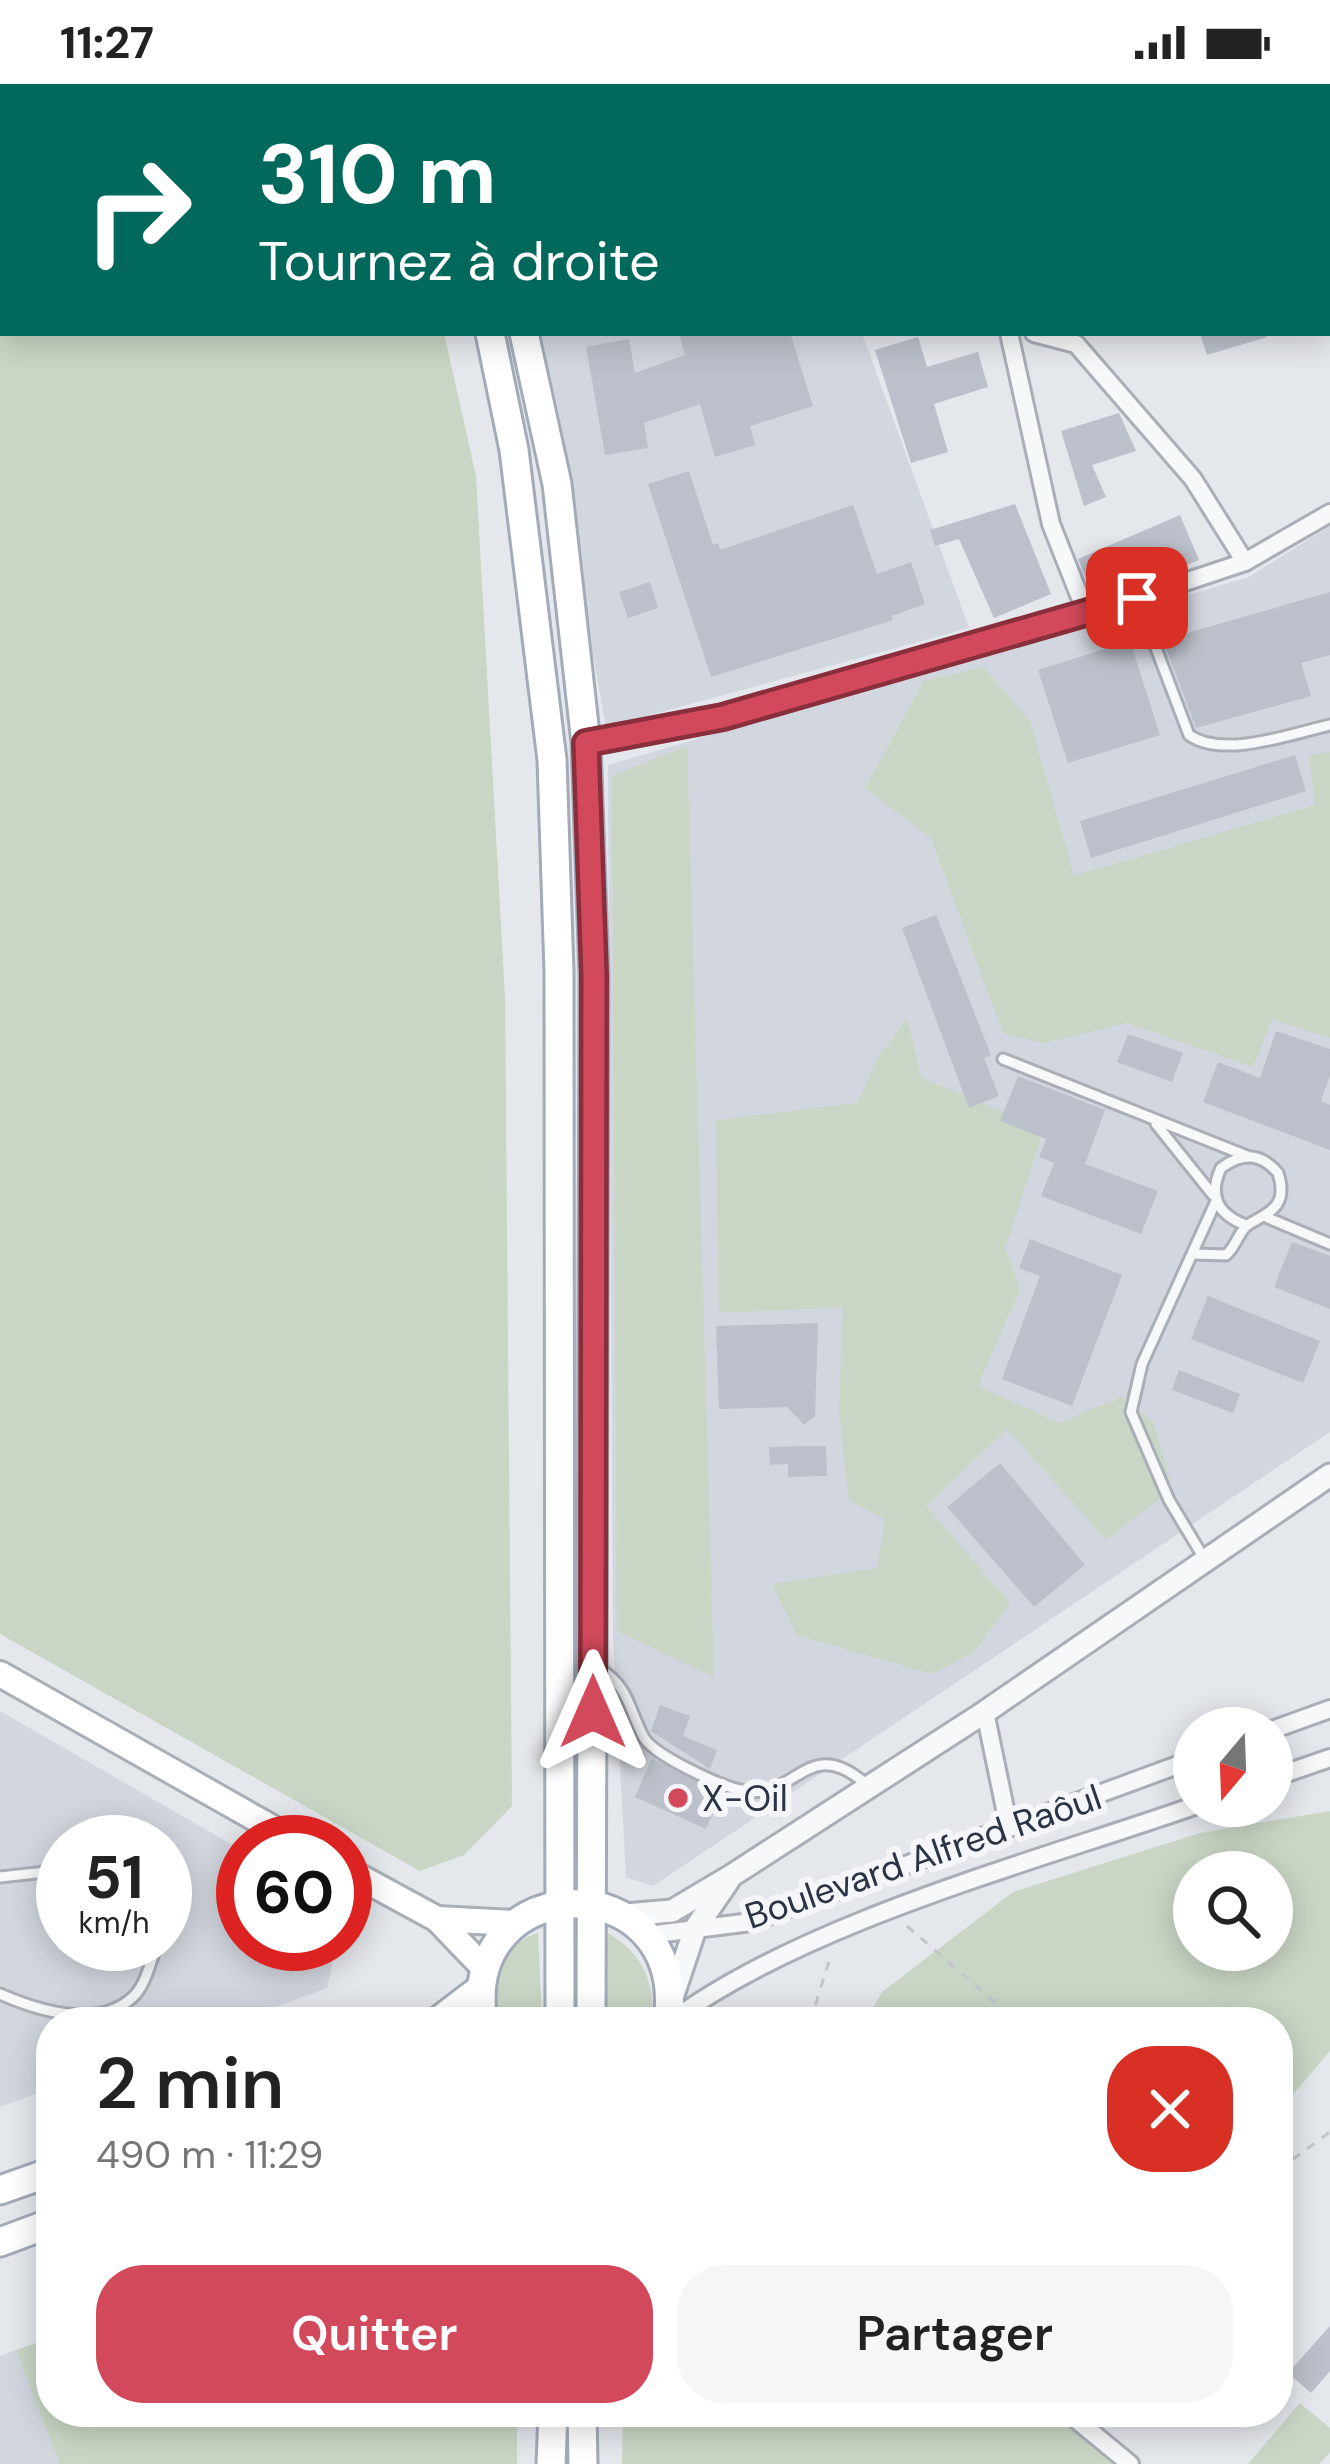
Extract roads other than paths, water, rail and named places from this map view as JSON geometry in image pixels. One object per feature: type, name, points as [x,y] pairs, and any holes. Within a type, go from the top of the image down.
[{"type":"main road","points":[[491,336],[514,450],[552,760],[559,995],[560,2007]]},
{"type":"main road","points":[[525,336],[557,484],[586,743],[594,975],[591,2007]]},
{"type":"main road","points":[[0,1674],[249,1815]]},
{"type":"main road","points":[[372,1883],[437,1919],[481,1979],[482,2007]]},
{"type":"main road","points":[[437,1919],[514,1923],[559,1903],[591,1903],[625,1915],[648,1935],[669,1976],[670,2007]]},
{"type":"main road","points":[[452,2007],[481,1979],[514,1923]]},
{"type":"main road","points":[[0,2190],[36,2177]]},
{"type":"main road","points":[[0,2242],[36,2229]]},
{"type":"main road","points":[[551,2464],[552,2427]]},
{"type":"main road","points":[[582,2427],[583,2464]]},
{"type":"street","points":[[1010,336],[1051,524],[1085,610]]},
{"type":"street","points":[[1078,338],[1193,479],[1245,562]]},
{"type":"street","points":[[586,743],[723,717],[1137,598],[1245,562],[1330,513]]},
{"type":"street","points":[[625,1915],[672,1911],[731,1876],[985,1712],[1330,1475]]},
{"type":"street","points":[[1293,1722],[1330,1708]]},
{"type":"street","points":[[985,1712],[1009,1828]]},
{"type":"street","points":[[1293,1771],[1330,1758]]},
{"type":"street","name":"Boulevard Alfred Raôul","points":[[648,1935],[751,1922],[1173,1767]]},
{"type":"street","name":"Boulevard Alfred Raôul","points":[[682,2007],[726,1982],[838,1934],[1173,1813]]},
{"type":"street","points":[[672,2007],[695,1929],[731,1876]]},
{"type":"street","points":[[1085,2427],[1130,2464]]},
{"type":"lane","points":[[1137,598],[1189,734],[1198,742],[1211,745],[1279,737],[1330,725]]},
{"type":"lane","points":[[1003,1059],[1067,1080],[1147,1118],[1259,1157],[1278,1173],[1282,1197],[1268,1218],[1246,1225],[1231,1220],[1168,1133],[1147,1118]]},
{"type":"lane","points":[[1204,1560],[1168,1500],[1131,1412],[1142,1364],[1194,1254],[1221,1168],[1247,1156]]},
{"type":"lane","points":[[1268,1218],[1330,1244]]},
{"type":"lane","points":[[1194,1254],[1226,1255],[1246,1225]]},
{"type":"lane","points":[[593,1664],[622,1684],[647,1742],[720,1782],[744,1791],[764,1790],[822,1762],[849,1768],[870,1788]]},
{"type":"lane","points":[[0,1877],[36,1873]]},
{"type":"lane","points":[[119,2007],[138,1993],[147,1971]]},
{"type":"lane","points":[[0,1994],[46,2007]]},
{"type":"place","name":"X-Oil","points":[[678,1798]]}]
